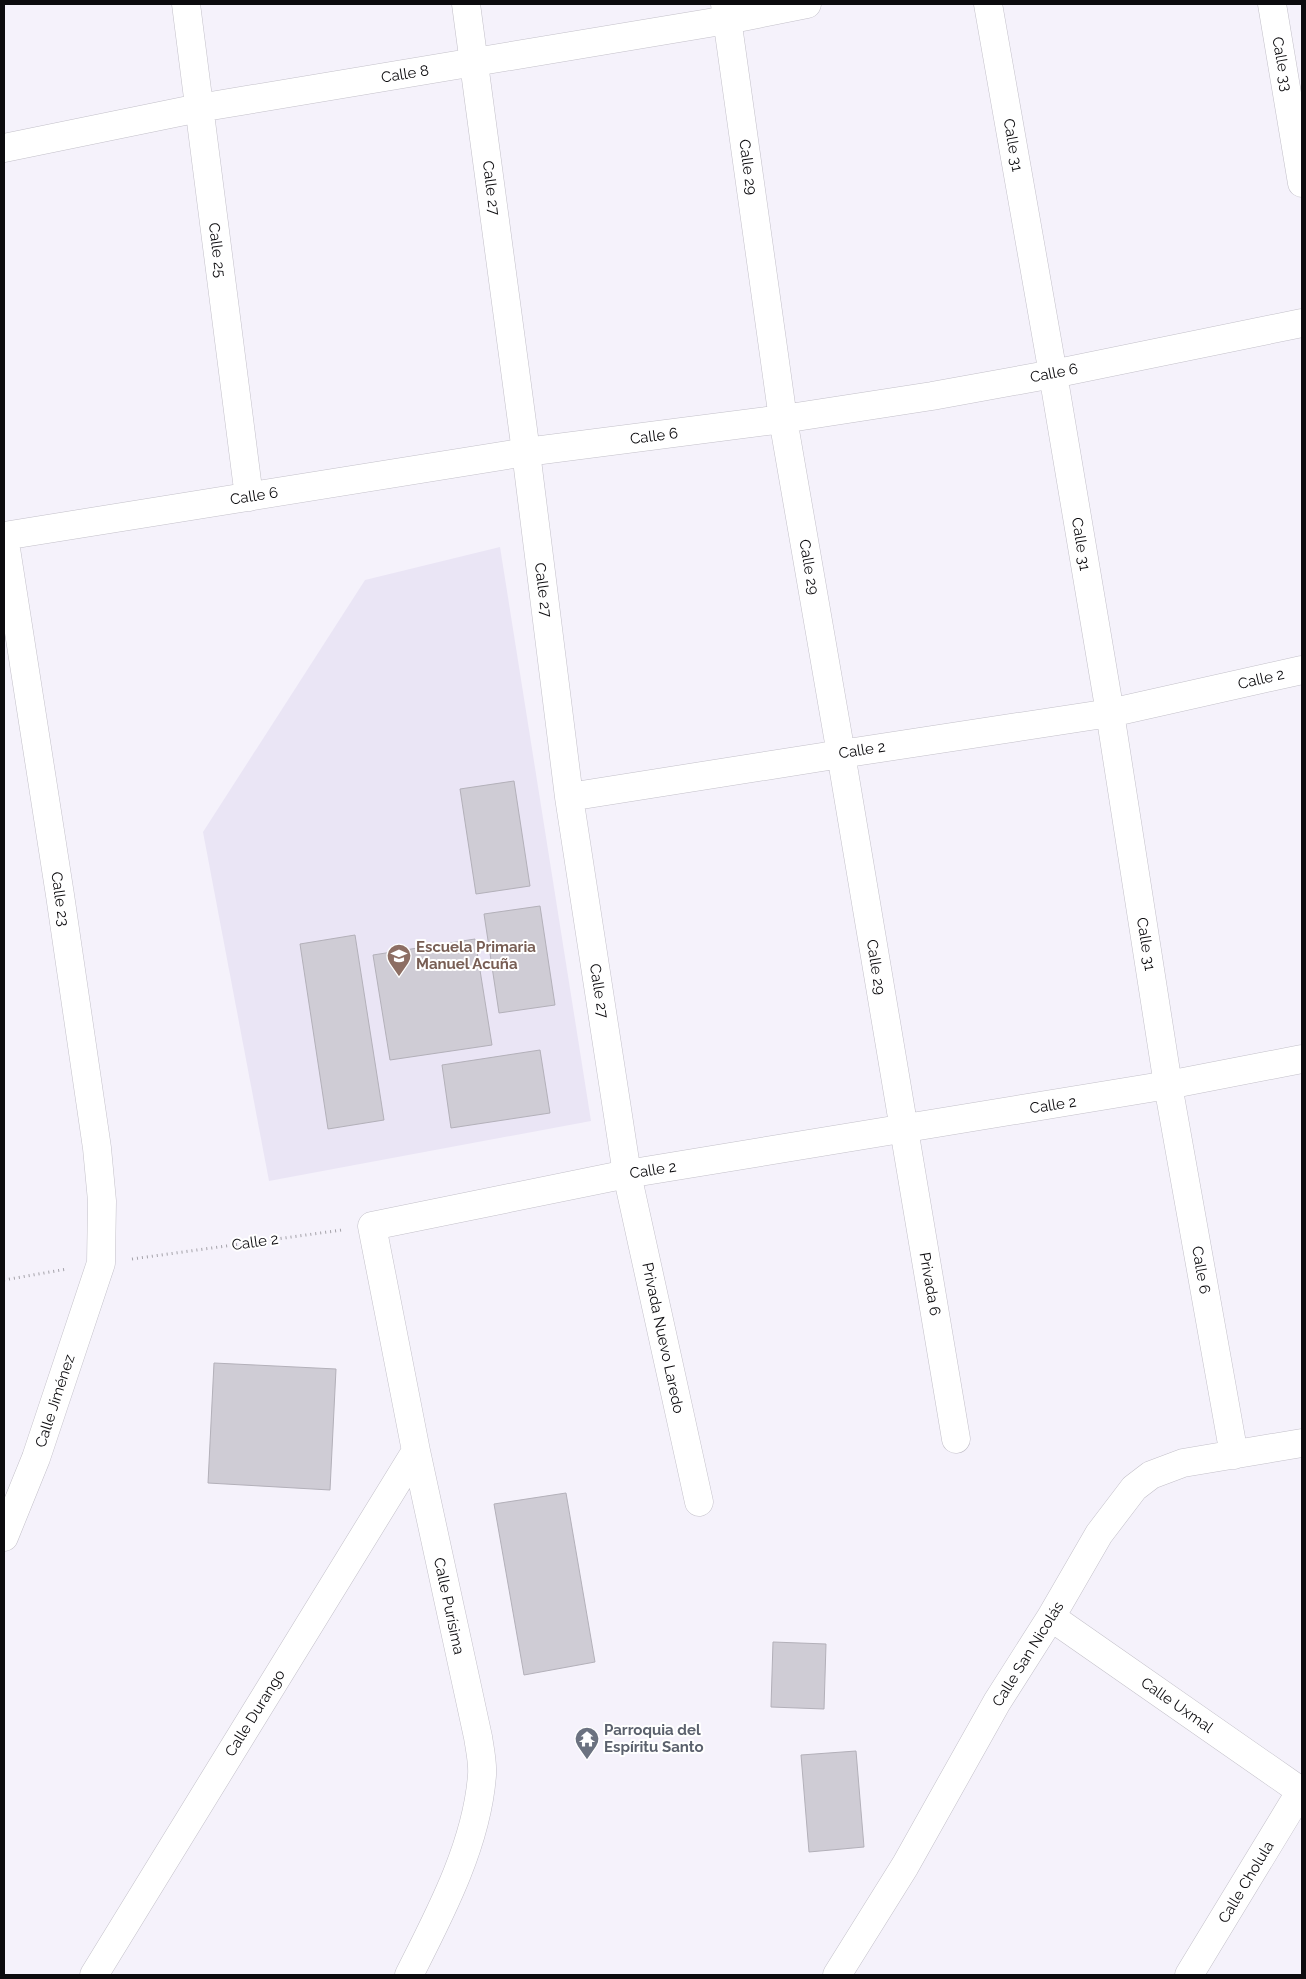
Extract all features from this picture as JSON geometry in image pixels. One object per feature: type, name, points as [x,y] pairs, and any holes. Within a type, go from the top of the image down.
[{"type":"street","name":"Calle 25","points":[[186,4],[249,497]]},
{"type":"street","name":"Calle 27","points":[[466,4],[526,452],[569,797],[627,1174]]},
{"type":"street","name":"Calle 8","points":[[4,148],[199,108],[475,63],[726,12],[807,4]]},
{"type":"street","name":"Calle 31","points":[[988,4],[1110,713],[1168,1085]]},
{"type":"street","name":"Calle 33","points":[[1272,4],[1302,183]]},
{"type":"street","name":"Calle 29","points":[[726,12],[783,419],[903,1129]]},
{"type":"street","name":"Calle 6","points":[[4,536],[526,452],[783,419],[932,396],[1053,374],[1302,323]]},
{"type":"street","name":"Calle 23","points":[[4,536],[97,1148],[102,1201],[100,1263]]},
{"type":"street","name":"Calle 2","points":[[569,797],[1110,713],[1302,670]]},
{"type":"street","name":"Calle 2","points":[[372,1226],[627,1174],[1168,1085],[1302,1059]]},
{"type":"street","name":"Calle 6","points":[[1168,1085],[1234,1455]]},
{"type":"street","name":"Privada 6","points":[[903,1129],[956,1439]]},
{"type":"street","name":"Privada Nuevo Laredo","points":[[627,1174],[699,1502]]},
{"type":"street","name":"Calle Purísima","points":[[372,1226],[416,1451],[478,1737],[482,1774],[474,1822],[465,1852],[409,1975]]},
{"type":"street","name":"Calle Jiménez","points":[[4,1536],[36,1458],[100,1263]]},
{"type":"street","name":"Calle San Nicolás","points":[[837,1975],[905,1866],[997,1702],[1051,1617],[1099,1534],[1134,1488],[1151,1474],[1183,1462],[1302,1443]]},
{"type":"street","name":"Calle Durango","points":[[94,1975],[416,1451]]},
{"type":"street","name":"Calle Uxmal","points":[[1051,1617],[1302,1791]]},
{"type":"street","name":"Calle Cholula","points":[[1189,1975],[1302,1791]]},
{"type":"path","name":"Calle 2","points":[[4,1280],[100,1263],[372,1226]]},
{"type":"shaded area","name":"Escuela Primaria Manuel Acuña","points":[[500,547],[591,1121],[269,1181],[203,832],[365,580]]},
{"type":"building","points":[[514,781],[530,886],[476,894],[460,789]]},
{"type":"building","points":[[540,906],[555,1005],[499,1013],[484,914]]},
{"type":"building","points":[[355,935],[384,1120],[328,1129],[300,944]]},
{"type":"building","points":[[475,939],[492,1045],[390,1060],[373,955]]},
{"type":"building","points":[[540,1050],[550,1113],[451,1128],[442,1065]]},
{"type":"building","points":[[214,1363],[336,1369],[330,1490],[208,1483]]},
{"type":"building","points":[[566,1493],[595,1662],[524,1675],[494,1504]]},
{"type":"building","points":[[773,1642],[826,1644],[824,1709],[771,1707]]},
{"type":"building","points":[[856,1751],[864,1847],[809,1852],[801,1755]]},
{"type":"place","name":"Escuela Primaria Manuel Acuña","points":[[399,977]]},
{"type":"place","name":"Parroquia del Espíritu Santo","points":[[587,1760]]}]
